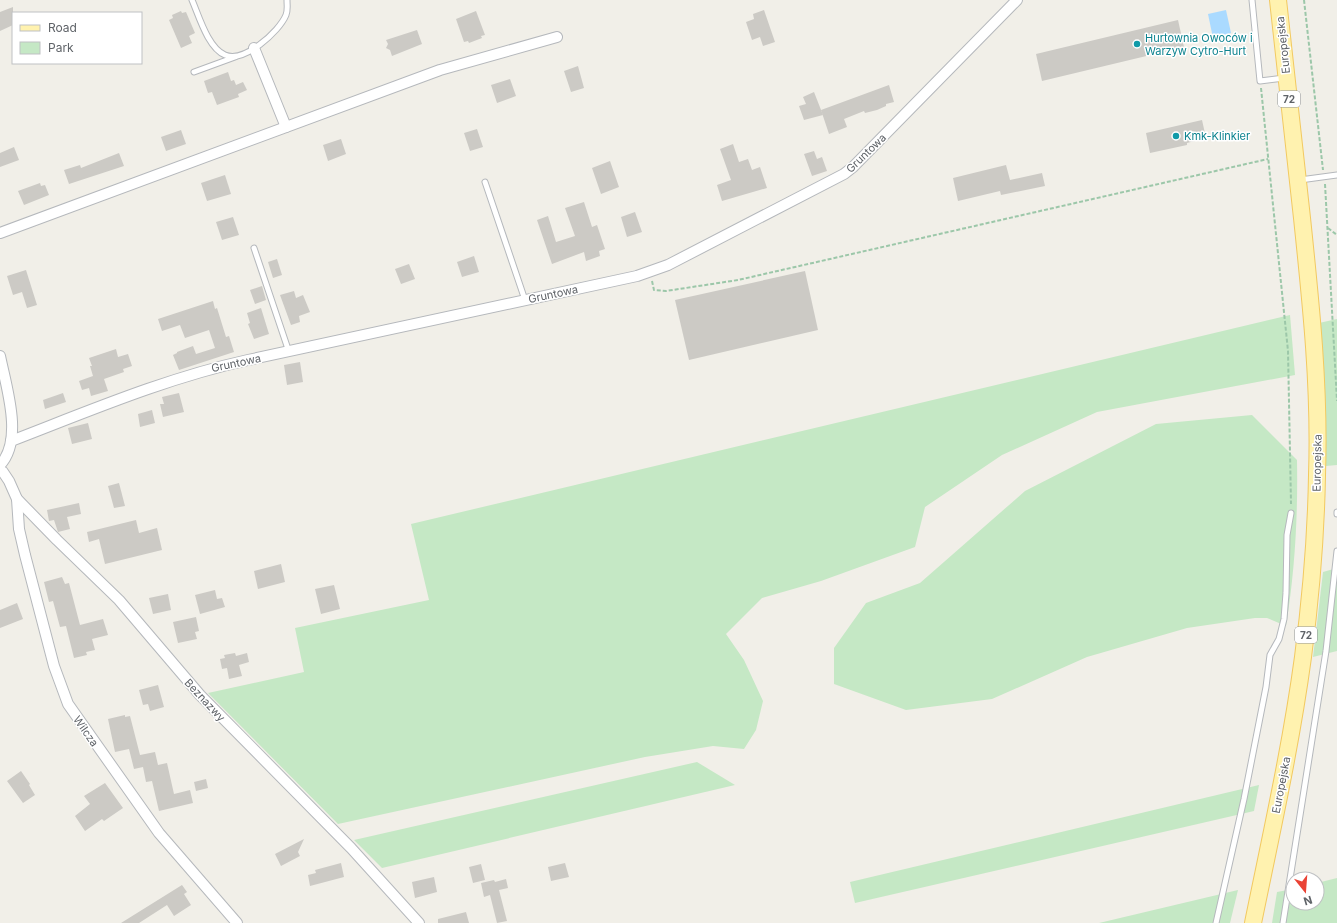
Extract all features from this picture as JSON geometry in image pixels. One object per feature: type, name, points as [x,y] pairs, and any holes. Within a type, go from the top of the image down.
[{"type":"main road","name":"Europejska","points":[[1253,923],[1296,704],[1307,624],[1315,530],[1317,457],[1315,357],[1298,180],[1278,0]]},
{"type":"street","name":"Gruntowa","points":[[11,441],[120,398],[194,373],[525,300],[649,272],[668,266],[844,174],[859,162],[1017,0]]},
{"type":"street","points":[[0,233],[440,70],[557,37]]},
{"type":"street","points":[[254,48],[286,127]]},
{"type":"street","points":[[0,356],[13,424],[11,441],[5,458],[0,465]]},
{"type":"street","name":"Beznazwy","points":[[0,470],[9,481],[17,499],[119,600],[200,695],[351,848],[419,923]]},
{"type":"street","name":"Wilcza","points":[[17,499],[19,529],[25,555],[54,666],[68,704],[159,833],[237,923]]},
{"type":"lane","points":[[192,0],[210,41],[217,50],[225,55],[240,55]]},
{"type":"lane","points":[[194,72],[240,55],[264,41],[278,28],[287,12],[287,0]]},
{"type":"lane","points":[[1252,0],[1260,81],[1287,77]]},
{"type":"lane","points":[[1298,180],[1337,175]]},
{"type":"lane","points":[[485,182],[525,300]]},
{"type":"lane","points":[[254,248],[289,352]]},
{"type":"lane","points":[[1216,923],[1244,799],[1266,687],[1270,655],[1278,639],[1284,619],[1287,536],[1291,512]]},
{"type":"lane","points":[[1283,923],[1326,651],[1337,551]]},
{"type":"path","points":[[1304,0],[1324,176],[1337,401]]},
{"type":"path","points":[[1260,81],[1288,351],[1291,512]]},
{"type":"path","points":[[649,272],[654,290],[666,291],[738,280],[1268,159]]},
{"type":"path","points":[[1328,228],[1337,235]]},
{"type":"green space","points":[[1290,315],[1295,375],[1097,412],[1002,455],[925,507],[915,547],[821,581],[762,598],[726,634],[744,660],[763,701],[756,730],[744,749],[713,746],[645,757],[338,824],[208,693],[304,672],[295,628],[429,600],[411,524]]},
{"type":"green space","points":[[1337,319],[1337,465],[1326,466],[1324,396],[1319,323]]},
{"type":"green space","points":[[1252,415],[1297,460],[1295,543],[1292,585],[1286,626],[1267,618],[1255,618],[1187,628],[1087,657],[992,699],[906,710],[834,684],[834,648],[866,603],[920,583],[1025,491],[1156,424]]},
{"type":"green space","points":[[1337,568],[1337,651],[1313,657],[1323,572]]},
{"type":"green space","points":[[697,762],[735,785],[382,868],[354,840]]},
{"type":"green space","points":[[1259,785],[1254,811],[855,903],[850,882]]},
{"type":"green space","points":[[1337,878],[1337,923],[1272,923],[1277,892],[1285,890],[1285,911],[1325,911],[1325,881]]},
{"type":"green space","points":[[1238,890],[1230,923],[1099,923]]},
{"type":"water","points":[[1226,10],[1231,33],[1213,38],[1208,14]]},
{"type":"building","points":[[13,7],[12,25],[0,31],[0,12]]},
{"type":"building","points":[[764,10],[775,42],[763,46],[760,37],[752,40],[746,22],[754,19],[753,14]]},
{"type":"building","points":[[181,11],[182,13],[186,12],[195,33],[189,36],[192,43],[181,48],[169,20],[173,18],[172,15]]},
{"type":"building","points":[[476,11],[485,35],[481,36],[482,38],[469,43],[468,41],[464,42],[456,19]]},
{"type":"building","name":"Hurtownia Owoców i Warzyw Cytro-Hurt","points":[[1178,20],[1184,47],[1042,81],[1036,54]]},
{"type":"building","points":[[417,30],[422,44],[392,56],[390,50],[386,48],[388,44],[386,40]]},
{"type":"building","points":[[578,66],[584,88],[571,92],[564,71]]},
{"type":"building","points":[[228,72],[231,81],[234,80],[236,85],[243,82],[247,90],[238,94],[239,97],[217,105],[212,92],[208,93],[204,81]]},
{"type":"building","points":[[510,79],[516,96],[497,103],[491,85]]},
{"type":"building","points":[[889,85],[894,102],[886,104],[886,106],[877,110],[865,113],[864,111],[844,119],[847,127],[829,134],[821,110]]},
{"type":"building","points":[[814,92],[823,115],[804,120],[799,106],[806,104],[803,97]]},
{"type":"building","name":"Kmk-Klinkier","points":[[1202,120],[1206,138],[1187,143],[1187,145],[1150,153],[1146,133]]},
{"type":"building","points":[[477,129],[483,147],[470,151],[464,133]]},
{"type":"building","points":[[181,130],[186,144],[166,151],[161,137]]},
{"type":"building","points":[[341,139],[346,154],[328,161],[323,145]]},
{"type":"building","points":[[733,144],[739,162],[748,159],[752,170],[760,167],[767,188],[722,201],[717,185],[731,180],[720,149]]},
{"type":"building","points":[[14,147],[19,160],[0,167],[0,153]]},
{"type":"building","points":[[814,151],[817,159],[822,157],[827,171],[812,176],[804,154]]},
{"type":"building","points":[[119,153],[124,166],[69,184],[64,170],[80,165],[81,168]]},
{"type":"building","points":[[610,161],[619,187],[601,194],[592,168]]},
{"type":"building","points":[[1006,165],[1010,180],[1042,173],[1045,186],[1001,195],[1000,191],[958,201],[953,178]]},
{"type":"building","points":[[225,175],[231,194],[207,201],[201,183]]},
{"type":"building","points":[[40,183],[41,186],[45,185],[49,195],[24,205],[18,191]]},
{"type":"building","points":[[584,202],[592,227],[597,225],[605,249],[599,251],[600,256],[586,261],[584,252],[552,264],[537,220],[548,216],[556,242],[575,236],[565,208]]},
{"type":"building","points":[[635,212],[642,232],[627,237],[621,217]]},
{"type":"building","points":[[233,217],[239,235],[222,240],[216,222]]},
{"type":"building","points":[[474,256],[479,272],[462,277],[457,262]]},
{"type":"building","points":[[277,259],[282,275],[273,278],[268,262]]},
{"type":"building","points":[[409,264],[415,279],[401,284],[395,269]]},
{"type":"building","points":[[26,270],[37,305],[27,308],[22,292],[13,295],[7,276]]},
{"type":"building","points":[[805,271],[818,330],[689,360],[675,300]]},
{"type":"building","points":[[262,286],[266,300],[255,304],[250,290]]},
{"type":"building","points":[[294,291],[296,298],[303,295],[310,312],[299,316],[300,322],[291,325],[280,295]]},
{"type":"building","points":[[213,301],[215,309],[217,308],[226,337],[229,336],[234,352],[179,370],[173,355],[177,352],[193,346],[196,354],[215,348],[209,330],[185,338],[180,325],[162,331],[158,319]]},
{"type":"building","points":[[261,308],[269,334],[254,339],[248,324],[250,323],[247,313]]},
{"type":"building","points":[[116,349],[118,357],[128,354],[132,366],[123,369],[124,372],[104,379],[108,391],[91,396],[89,388],[82,390],[79,381],[93,376],[89,358]]},
{"type":"building","points":[[300,362],[303,382],[287,385],[284,365]]},
{"type":"building","points":[[63,393],[66,402],[45,409],[43,400]]},
{"type":"building","points":[[179,393],[184,412],[163,417],[160,404],[164,404],[162,397]]},
{"type":"building","points":[[152,410],[155,423],[140,427],[138,414]]},
{"type":"building","points":[[88,423],[92,439],[72,444],[68,428]]},
{"type":"building","points":[[119,483],[125,506],[114,508],[108,486]]},
{"type":"building","points":[[79,503],[81,514],[67,517],[70,529],[58,532],[54,520],[49,521],[47,510]]},
{"type":"building","points":[[136,520],[139,533],[157,528],[162,550],[105,564],[99,539],[89,542],[87,532]]},
{"type":"building","points":[[281,564],[285,582],[258,589],[254,571]]},
{"type":"building","points":[[62,577],[65,584],[69,583],[80,625],[103,619],[108,635],[92,639],[95,650],[86,652],[87,655],[74,658],[66,626],[60,627],[53,601],[49,602],[44,582]]},
{"type":"building","points":[[334,585],[340,609],[321,614],[315,589]]},
{"type":"building","points":[[215,590],[217,599],[222,598],[225,607],[200,614],[195,595]]},
{"type":"building","points":[[168,594],[171,610],[153,614],[149,598]]},
{"type":"building","points":[[17,603],[23,619],[0,628],[0,610]]},
{"type":"building","points":[[196,617],[199,631],[195,632],[197,639],[178,643],[173,622]]},
{"type":"building","points":[[235,653],[236,656],[247,653],[249,662],[239,665],[242,676],[229,679],[227,668],[222,669],[220,659],[225,658],[224,655]]},
{"type":"building","points":[[158,685],[164,707],[150,711],[148,704],[143,705],[139,690]]},
{"type":"building","points":[[125,715],[125,717],[130,716],[140,755],[155,752],[158,765],[167,763],[174,794],[190,790],[193,803],[159,811],[152,781],[146,782],[143,767],[134,769],[129,749],[115,752],[108,719]]},
{"type":"building","points":[[21,771],[30,784],[29,785],[35,795],[23,803],[7,781]]},
{"type":"building","points":[[206,779],[208,788],[196,791],[194,782]]},
{"type":"building","points":[[105,783],[123,808],[104,821],[102,819],[85,831],[75,816],[90,804],[84,796]]},
{"type":"building","points":[[304,839],[298,852],[300,856],[281,866],[275,854]]},
{"type":"building","points":[[341,863],[344,877],[310,886],[308,875],[316,873],[315,870]]},
{"type":"building","points":[[565,863],[569,877],[551,881],[548,867]]},
{"type":"building","points":[[481,864],[485,880],[473,883],[469,867]]},
{"type":"building","points":[[434,877],[437,892],[415,898],[412,882]]},
{"type":"building","points":[[506,879],[508,888],[499,890],[507,921],[497,923],[490,895],[484,897],[481,883],[494,880],[495,882]]},
{"type":"building","points":[[182,885],[187,892],[184,894],[191,905],[174,916],[167,905],[139,923],[121,923]]},
{"type":"building","points":[[466,912],[469,923],[438,923],[438,919]]},
{"type":"place","name":"Hurtownia Owoców i Warzyw Cytro-Hurt","points":[[1137,44]]},
{"type":"place","name":"Kmk-Klinkier","points":[[1176,136]]}]
